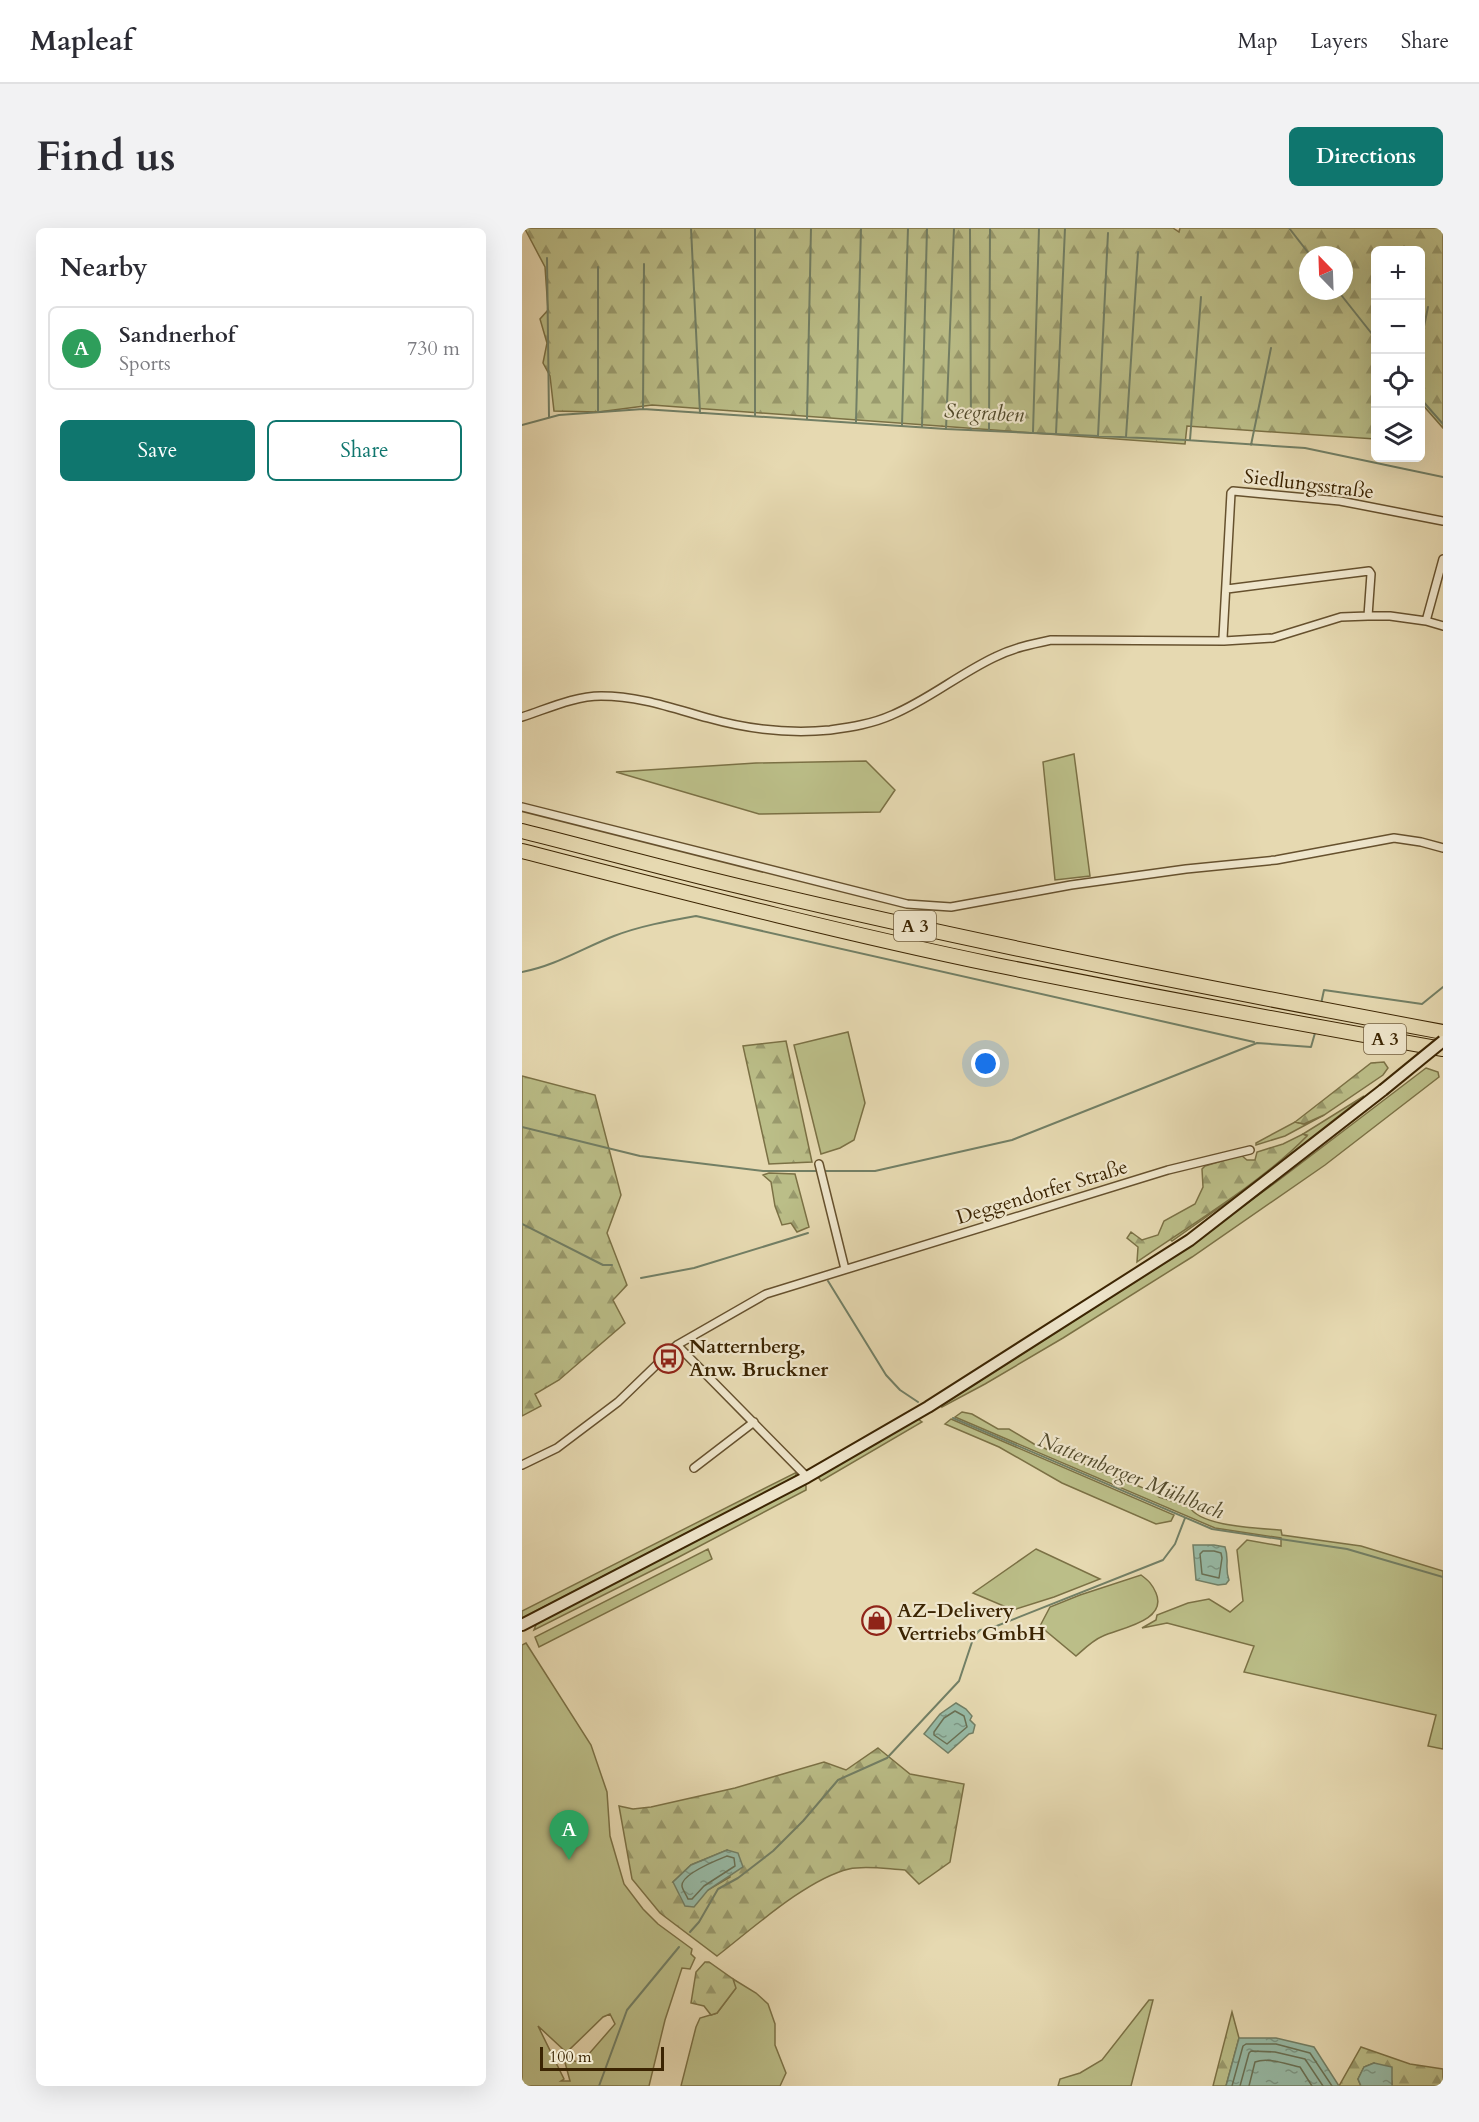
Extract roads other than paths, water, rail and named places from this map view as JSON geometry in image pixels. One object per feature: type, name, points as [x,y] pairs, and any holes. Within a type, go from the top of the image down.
[{"type":"highway","name":"A 3","points":[[522,831],[738,886],[973,939],[1443,1032]]},
{"type":"highway","name":"A 3","points":[[522,851],[735,905],[994,964],[1327,1029],[1443,1049]]},
{"type":"main road","points":[[522,1625],[807,1477],[928,1407],[1190,1240],[1443,1041]]},
{"type":"street","name":"Siedlungsstraße","points":[[1224,641],[1231,493],[1233,491],[1340,501],[1443,521]]},
{"type":"street","points":[[1426,621],[1443,559]]},
{"type":"street","points":[[1227,589],[1369,570],[1371,574],[1368,616]]},
{"type":"street","points":[[522,717],[578,699],[599,696],[656,702],[708,718],[748,727],[782,731],[826,730],[861,726],[890,716],[995,657],[1024,646],[1052,640],[1224,641],[1273,638],[1341,617],[1368,616],[1390,616],[1443,626]]},
{"type":"street","points":[[522,807],[907,904],[951,907],[1071,885],[1186,869],[1276,860],[1395,838],[1443,848]]},
{"type":"street","name":"Deggendorfer Straße","points":[[522,1465],[557,1448],[618,1402],[677,1345],[766,1294],[1168,1170],[1250,1150]]},
{"type":"street","points":[[820,1169],[845,1269]]},
{"type":"street","points":[[677,1345],[807,1477]]},
{"type":"street","points":[[694,1468],[754,1422]]},
{"type":"water","points":[[1193,1545],[1225,1547],[1229,1580],[1226,1584],[1218,1585],[1196,1580]]},
{"type":"water","points":[[956,1703],[966,1709],[972,1716],[970,1720],[975,1725],[973,1733],[948,1753],[924,1734],[940,1714]]},
{"type":"water","points":[[727,1850],[738,1853],[743,1867],[708,1890],[694,1907],[685,1906],[673,1882],[691,1865]]},
{"type":"water","points":[[1239,2038],[1276,2038],[1314,2047],[1339,2086],[1226,2086]]},
{"type":"water","points":[[1374,2063],[1392,2067],[1392,2086],[1361,2086],[1358,2079],[1364,2067]]},
{"type":"waterway","points":[[691,228],[700,413]]},
{"type":"waterway","points":[[755,228],[755,416]]},
{"type":"waterway","points":[[807,419],[811,228]]},
{"type":"waterway","points":[[856,422],[861,228]]},
{"type":"waterway","points":[[902,425],[908,228]]},
{"type":"waterway","points":[[922,426],[927,228]]},
{"type":"waterway","points":[[946,429],[954,228]]},
{"type":"waterway","points":[[970,228],[971,429]]},
{"type":"waterway","points":[[989,431],[990,228]]},
{"type":"waterway","points":[[1033,432],[1039,228]]},
{"type":"waterway","points":[[1056,434],[1065,228]]},
{"type":"waterway","points":[[1289,228],[1303,246]]},
{"type":"waterway","points":[[1098,436],[1108,233]]},
{"type":"waterway","points":[[1126,437],[1138,252]]},
{"type":"waterway","points":[[547,258],[549,417]]},
{"type":"waterway","points":[[643,409],[644,264]]},
{"type":"waterway","points":[[598,267],[598,411]]},
{"type":"waterway","points":[[1190,440],[1201,297]]},
{"type":"waterway","points":[[1345,300],[1371,333]]},
{"type":"waterway","points":[[1425,322],[1428,307]]},
{"type":"waterway","points":[[1251,445],[1271,348]]},
{"type":"waterway","points":[[1425,404],[1443,424]]},
{"type":"waterway","name":"Seegraben","points":[[522,425],[559,415],[643,409],[946,429],[1305,448],[1443,477]]},
{"type":"waterway","points":[[522,972],[557,961],[624,932],[696,916],[1254,1042]]},
{"type":"waterway","points":[[1321,1004],[1324,990],[1422,1004],[1443,987]]},
{"type":"waterway","points":[[823,1171],[875,1171],[1012,1140],[1257,1043],[1311,1047],[1315,1033]]},
{"type":"waterway","points":[[522,1127],[640,1156],[763,1171],[818,1171]]},
{"type":"waterway","name":"Natternberger Mühlbach","points":[[522,1224],[603,1265],[612,1265]]},
{"type":"waterway","name":"Natternberger Mühlbach","points":[[641,1278],[694,1268],[808,1233]]},
{"type":"waterway","name":"Natternberger Mühlbach","points":[[828,1281],[886,1375],[900,1390],[918,1402]]},
{"type":"waterway","name":"Natternberger Mühlbach","points":[[953,1418],[1212,1529],[1347,1549],[1443,1577]]},
{"type":"waterway","points":[[690,1932],[699,1922],[718,1889],[738,1878],[773,1851],[803,1821],[838,1780],[887,1758],[959,1681],[974,1636],[980,1630],[989,1629],[1163,1560],[1175,1544],[1185,1518]]},
{"type":"waterway","points":[[599,2086],[627,2010],[679,1947]]},
{"type":"place","name":"Natternberg, Anw. Bruckner","points":[[668,1358]]},
{"type":"place","name":"AZ-Delivery Vertriebs GmbH","points":[[876,1621]]},
{"type":"place","name":"Sandnerhof","points":[[569,1860]]}]
